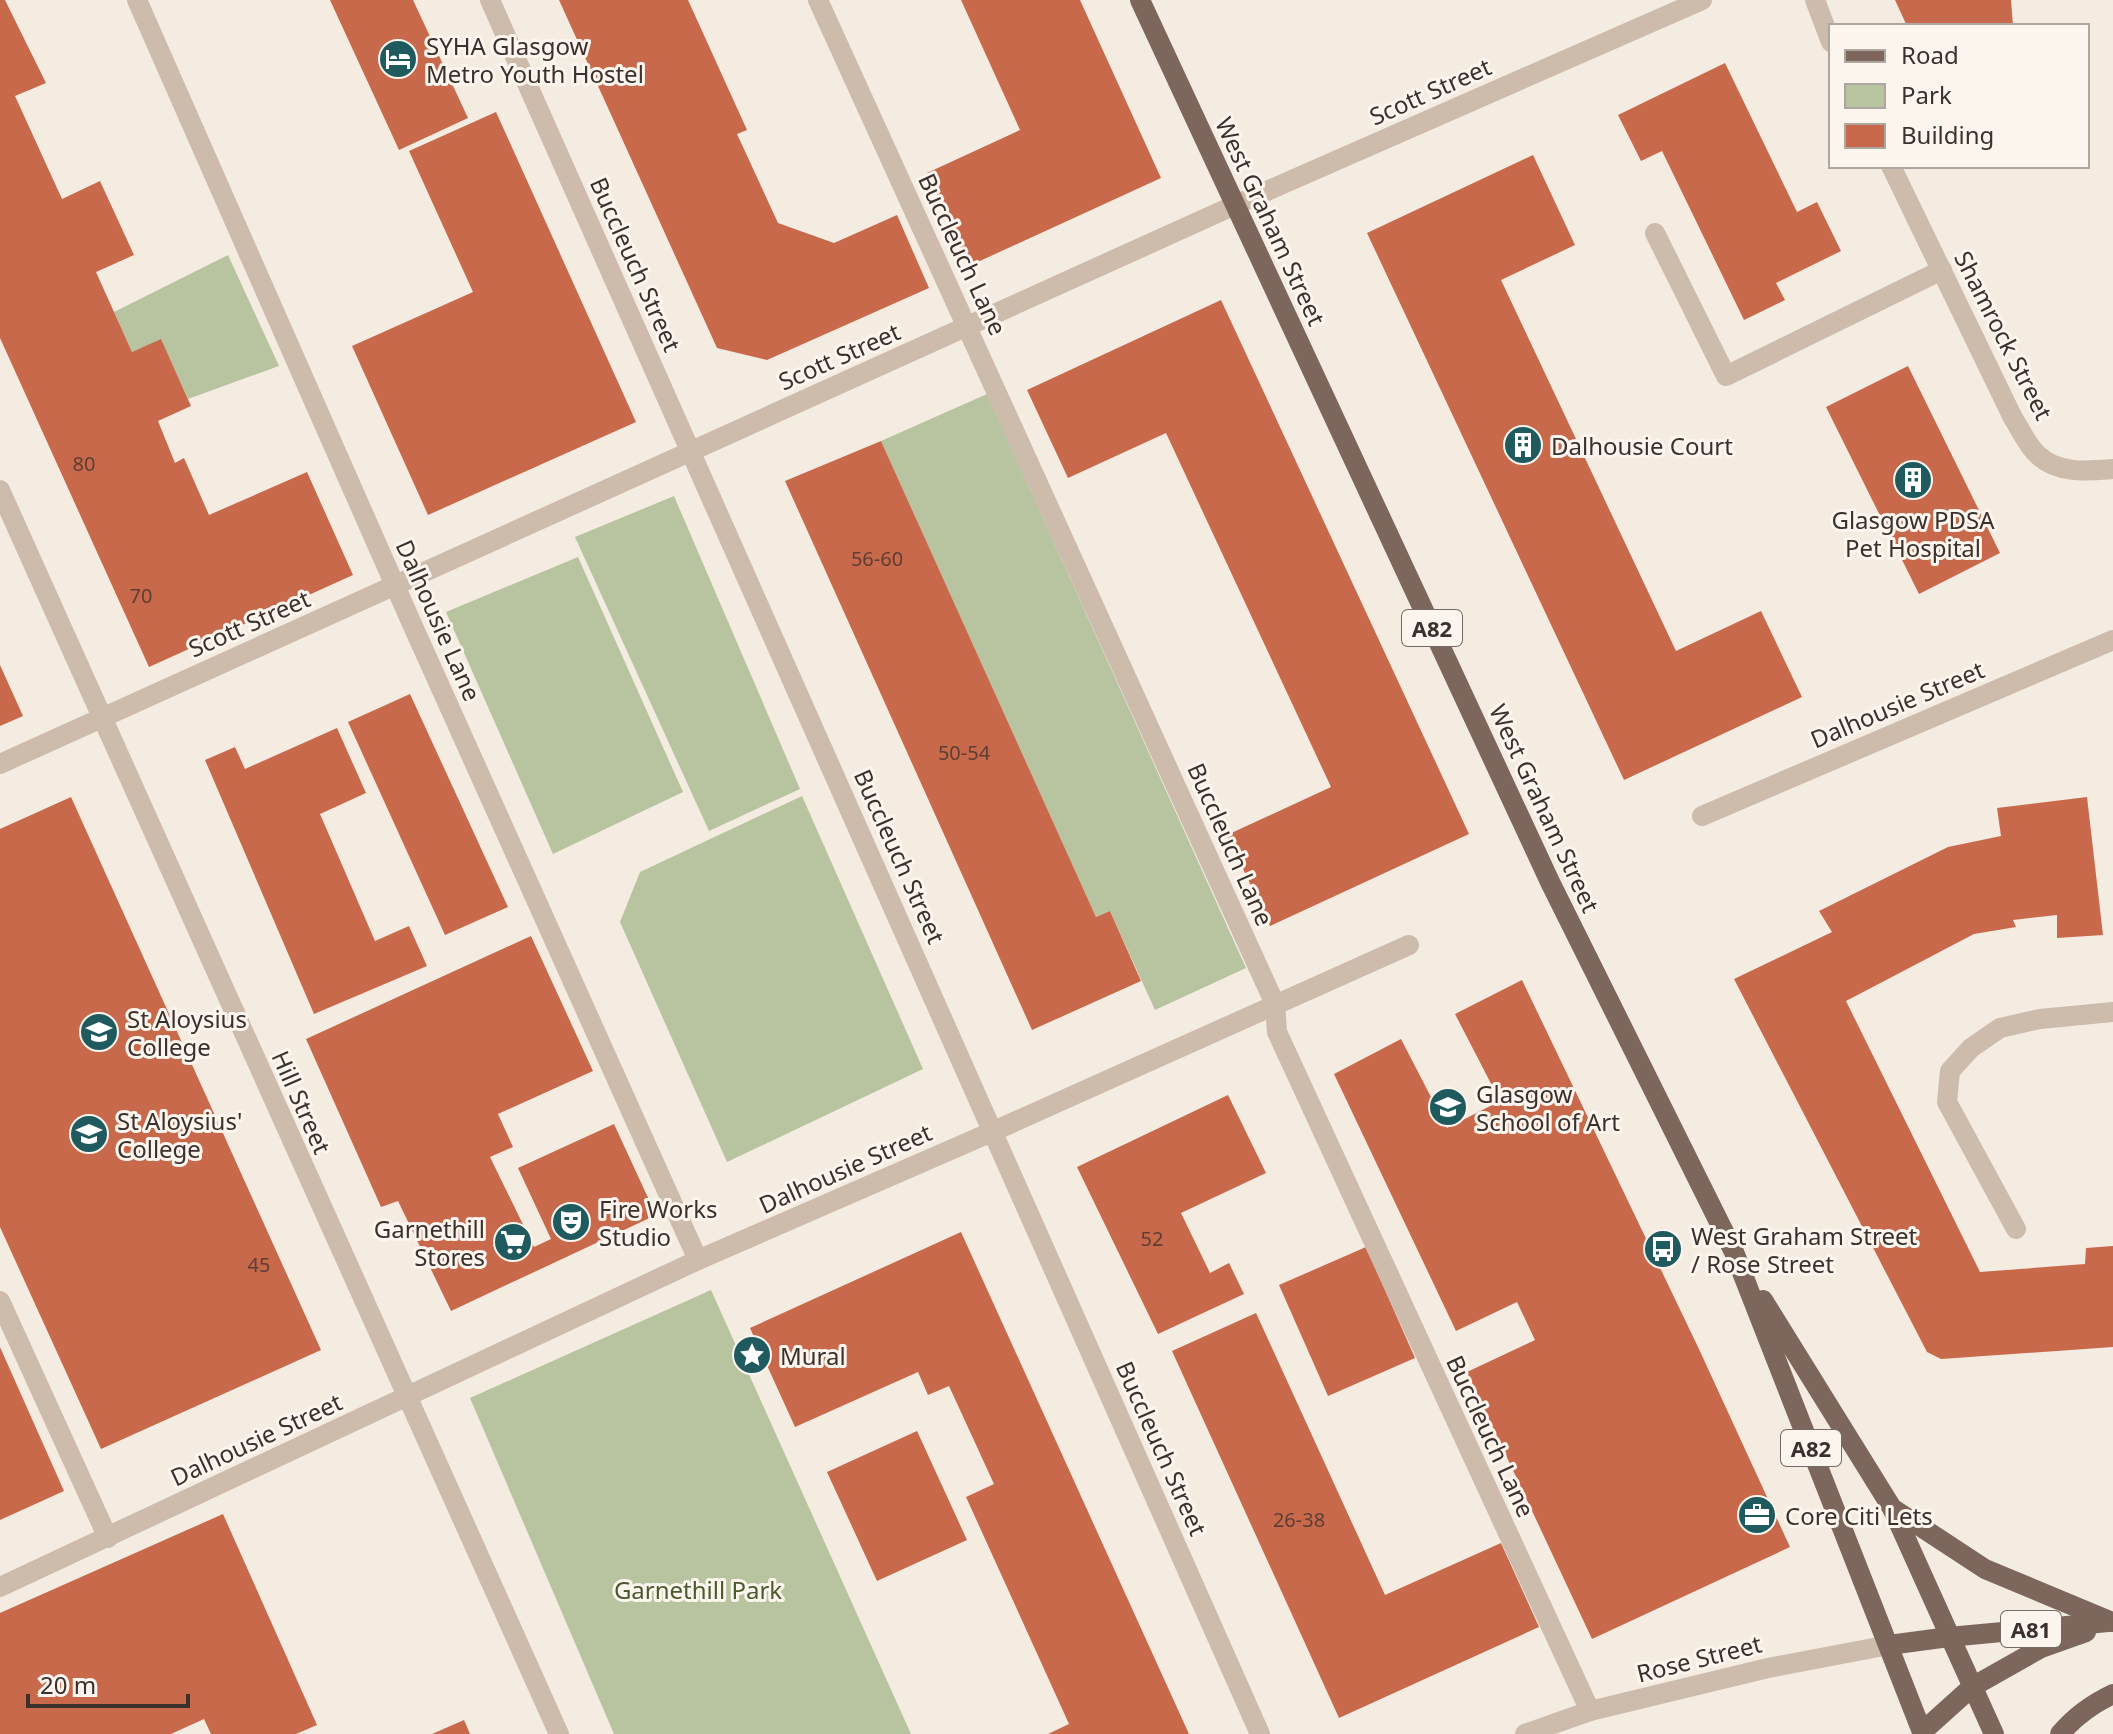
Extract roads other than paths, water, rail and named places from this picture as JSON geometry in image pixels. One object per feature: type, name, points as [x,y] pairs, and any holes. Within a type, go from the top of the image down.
[{"type":"main road","name":"West Graham Street","points":[[1140,0],[1550,882],[1734,1252],[1889,1645]]},
{"type":"main road","points":[[1734,1252],[1892,1508],[1994,1734]]},
{"type":"main road","points":[[1892,1508],[1985,1569],[2112,1622]]},
{"type":"main road","name":"A81","points":[[1889,1645],[2112,1622]]},
{"type":"main road","name":"A82","points":[[1889,1645],[1925,1733],[1972,1687],[2041,1648],[2112,1622]]},
{"type":"main road","points":[[2060,1734],[2077,1716],[2113,1694]]},
{"type":"street","name":"Dalhousie Lane","points":[[137,0],[698,1260]]},
{"type":"street","name":"Buccleuch Street","points":[[490,0],[1260,1734]]},
{"type":"street","name":"Buccleuch Lane","points":[[818,0],[1275,1004],[1277,1032],[1590,1711]]},
{"type":"street","name":"Scott Street","points":[[0,764],[1235,205],[1702,0]]},
{"type":"street","points":[[1815,0],[1829,37]]},
{"type":"street","name":"Shamrock Street","points":[[1892,168],[2013,418],[2036,455],[2056,468],[2090,471],[2113,469]]},
{"type":"street","points":[[1655,233],[1726,376],[1942,270]]},
{"type":"street","name":"Hill Street","points":[[0,490],[559,1734]]},
{"type":"street","name":"Dalhousie Street","points":[[1702,816],[2113,640]]},
{"type":"street","name":"Dalhousie Street","points":[[0,1587],[698,1260],[1409,945]]},
{"type":"street","points":[[2016,1229],[1947,1102],[1950,1071],[1971,1048],[2000,1028],[2040,1019],[2113,1012]]},
{"type":"street","points":[[0,1301],[108,1538]]},
{"type":"street","name":"Rose Street","points":[[1525,1734],[1590,1711],[1768,1668],[1889,1645]]},
{"type":"place","name":"SYHA Glasgow Metro Youth Hostel","points":[[398,59]]},
{"type":"place","name":"Dalhousie Court","points":[[1523,445]]},
{"type":"place","name":"Glasgow PDSA Pet Hospital","points":[[1913,480]]},
{"type":"place","name":"St Aloysius College","points":[[99,1032]]},
{"type":"place","name":"Glasgow School of Art","points":[[1448,1107]]},
{"type":"place","name":"St Aloysius' College","points":[[89,1134]]},
{"type":"place","name":"Fire Works Studio","points":[[571,1222]]},
{"type":"place","name":"Garnethill Stores","points":[[513,1242]]},
{"type":"place","name":"West Graham Street / Rose Street","points":[[1663,1249]]},
{"type":"place","name":"Mural","points":[[752,1355]]},
{"type":"place","name":"Core Citi Lets","points":[[1757,1515]]},
{"type":"park label","name":"Garnethill Park","points":[[698,1589]]}]
